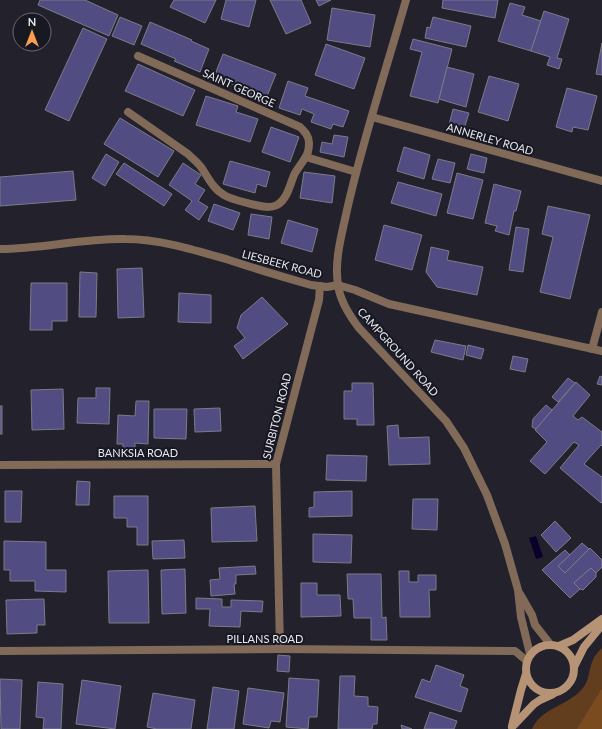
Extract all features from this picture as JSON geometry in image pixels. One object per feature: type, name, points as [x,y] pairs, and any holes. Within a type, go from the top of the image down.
[{"type":"street","name":"CAMPGROUND ROAD","points":[[406,0],[356,172],[339,251],[337,273],[338,285],[342,301],[349,316],[446,421],[464,448],[487,495],[505,544],[518,590],[528,658]]},
{"type":"street","name":"SAINT GEORGE","points":[[128,112],[196,161],[219,192],[225,196],[263,206],[271,207],[278,204],[284,198],[294,175],[306,157],[309,141],[306,133],[300,127],[138,56]]},
{"type":"street","name":"ANNERLEY ROAD","points":[[372,117],[602,182]]},
{"type":"street","points":[[306,157],[356,172]]},
{"type":"street","name":"LIESBEEK ROAD","points":[[0,249],[35,248],[98,239],[126,239],[155,242],[189,248],[311,285],[327,287],[338,285],[389,304],[602,351]]},
{"type":"street","name":"SURBITON ROAD","points":[[280,650],[276,464],[319,300],[320,286]]},
{"type":"street","points":[[592,349],[602,312]]},
{"type":"street","name":"BANKSIA ROAD","points":[[0,465],[276,464]]},
{"type":"street","name":"CAMPGROUND ROAD","points":[[518,590],[532,615],[535,625],[550,644]]},
{"type":"street","points":[[559,646],[573,640],[602,619]]},
{"type":"street","points":[[512,728],[534,704],[566,687],[584,647],[602,625]]},
{"type":"street","points":[[560,691],[552,693],[543,692],[535,688],[529,682],[525,667],[528,658],[535,649],[550,644],[559,646],[566,651],[572,659],[574,667]]},
{"type":"street","name":"PILLANS ROAD","points":[[0,651],[515,651],[528,658]]},
{"type":"street","points":[[512,728],[526,674]]},
{"type":"shaded area","points":[[536,536],[543,557],[536,559],[529,538]]},
{"type":"shaded area","points":[[602,648],[602,729],[532,729],[542,716],[576,695],[585,686],[591,664]]},
{"type":"shaded area","points":[[601,690],[602,729],[577,729]]},
{"type":"building","points":[[40,0],[85,0],[118,15],[109,36],[38,5]]},
{"type":"building","points":[[174,0],[216,0],[205,23],[170,7]]},
{"type":"building","points":[[226,0],[256,0],[249,27],[221,19]]},
{"type":"building","points":[[270,0],[301,0],[311,23],[286,34]]},
{"type":"building","points":[[316,0],[331,0],[319,6]]},
{"type":"building","points":[[443,0],[498,0],[495,18],[442,8]]},
{"type":"building","points":[[510,3],[525,7],[522,15],[541,21],[531,51],[498,41]]},
{"type":"building","points":[[332,8],[375,15],[370,47],[327,40]]},
{"type":"building","points":[[544,11],[569,19],[557,58],[562,59],[559,69],[547,65],[550,57],[531,51]]},
{"type":"building","points":[[120,17],[142,26],[134,45],[112,36]]},
{"type":"building","points":[[433,17],[471,26],[466,47],[425,38],[427,27],[430,28]]},
{"type":"building","points":[[150,22],[209,49],[200,72],[174,61],[176,59],[141,44]]},
{"type":"building","points":[[83,28],[107,39],[69,121],[45,110]]},
{"type":"building","points":[[413,39],[452,49],[438,103],[410,96],[422,52],[410,49]]},
{"type":"building","points":[[602,43],[602,75],[596,74]]},
{"type":"building","points":[[326,44],[365,58],[354,89],[315,75]]},
{"type":"building","points":[[223,54],[276,74],[265,101],[244,93],[245,89],[214,77]]},
{"type":"building","points":[[138,64],[195,90],[183,116],[125,91]]},
{"type":"building","points":[[447,67],[474,74],[466,107],[439,99]]},
{"type":"building","points":[[489,76],[519,84],[508,121],[478,112]]},
{"type":"building","points":[[288,81],[308,88],[305,96],[349,111],[343,127],[333,124],[331,129],[311,122],[314,114],[302,109],[300,115],[279,108]]},
{"type":"building","points":[[567,88],[597,96],[588,130],[573,127],[572,132],[556,127]]},
{"type":"building","points":[[206,96],[238,106],[236,112],[258,119],[250,142],[196,125]]},
{"type":"building","points":[[453,109],[469,113],[464,129],[449,125]]},
{"type":"building","points":[[120,118],[174,151],[158,177],[104,144]]},
{"type":"building","points":[[271,127],[299,137],[290,162],[262,152]]},
{"type":"building","points":[[334,135],[348,137],[344,157],[320,152],[322,142],[332,144]]},
{"type":"building","points":[[404,147],[430,155],[424,179],[397,171]]},
{"type":"building","points":[[106,154],[119,162],[105,186],[92,178]]},
{"type":"building","points":[[471,154],[487,158],[484,173],[467,169]]},
{"type":"building","points":[[438,159],[455,163],[450,183],[432,179]]},
{"type":"building","points":[[230,161],[270,172],[266,187],[257,184],[255,193],[223,184]]},
{"type":"building","points":[[124,163],[172,194],[164,206],[116,174]]},
{"type":"building","points":[[183,163],[201,175],[195,184],[205,190],[198,201],[208,207],[199,220],[185,210],[192,201],[169,185]]},
{"type":"building","points":[[73,171],[76,200],[0,206],[0,177]]},
{"type":"building","points":[[304,172],[335,176],[332,203],[300,198]]},
{"type":"building","points":[[457,173],[483,180],[473,219],[447,213]]},
{"type":"building","points":[[398,182],[442,194],[436,216],[391,203]]},
{"type":"building","points":[[494,184],[521,191],[516,211],[514,211],[509,235],[495,231],[497,226],[485,223]]},
{"type":"building","points":[[214,204],[240,213],[233,230],[208,221]]},
{"type":"building","points":[[548,206],[590,215],[570,299],[540,292],[553,237],[542,234]]},
{"type":"building","points":[[251,214],[272,217],[269,239],[248,235]]},
{"type":"building","points":[[288,220],[318,229],[312,252],[281,243]]},
{"type":"building","points":[[384,225],[422,235],[412,270],[375,260]]},
{"type":"building","points":[[516,227],[529,229],[523,272],[509,270]]},
{"type":"building","points":[[431,247],[449,251],[447,260],[483,267],[477,295],[437,287],[426,272]]},
{"type":"building","points":[[142,268],[144,317],[118,318],[117,269]]},
{"type":"building","points":[[80,272],[97,273],[96,317],[79,317]]},
{"type":"building","points":[[31,283],[67,283],[67,321],[52,321],[52,330],[30,330]]},
{"type":"building","points":[[179,293],[211,295],[211,323],[178,322]]},
{"type":"building","points":[[262,297],[288,324],[243,359],[234,346],[245,338],[237,328],[241,315]]},
{"type":"building","points":[[435,340],[466,346],[463,360],[431,352]]},
{"type":"building","points":[[468,345],[484,349],[481,359],[466,355]]},
{"type":"building","points":[[513,356],[528,359],[525,372],[510,369]]},
{"type":"building","points":[[600,376],[602,377],[602,385],[597,384]]},
{"type":"building","points":[[568,378],[575,383],[558,402],[552,397]]},
{"type":"building","points":[[576,382],[590,395],[573,416],[578,420],[582,417],[602,432],[602,446],[601,445],[584,464],[602,477],[601,503],[560,468],[579,445],[574,442],[545,474],[530,461],[547,442],[535,430]]},
{"type":"building","points":[[352,383],[373,383],[374,425],[357,425],[357,419],[344,419],[344,391],[352,391]]},
{"type":"building","points":[[96,388],[110,388],[109,424],[77,423],[78,398],[96,398]]},
{"type":"building","points":[[63,389],[64,429],[32,430],[31,390]]},
{"type":"building","points":[[136,401],[149,401],[148,444],[135,443],[135,453],[123,452],[123,444],[117,444],[118,415],[135,416]]},
{"type":"building","points":[[546,405],[552,410],[536,429],[532,427],[533,419]]},
{"type":"building","points":[[0,406],[2,406],[2,434],[0,434]]},
{"type":"building","points":[[220,408],[221,431],[195,432],[194,409]]},
{"type":"building","points":[[154,409],[187,409],[186,439],[154,438]]},
{"type":"building","points":[[398,425],[399,438],[429,437],[430,464],[389,465],[387,426]]},
{"type":"building","points":[[327,455],[367,456],[366,481],[326,480]]},
{"type":"building","points":[[77,481],[90,482],[89,505],[76,505]]},
{"type":"building","points":[[5,491],[22,491],[21,522],[5,522]]},
{"type":"building","points":[[352,491],[352,516],[309,517],[309,508],[314,507],[314,492]]},
{"type":"building","points":[[114,496],[148,496],[148,545],[137,545],[137,527],[127,527],[127,518],[114,518]]},
{"type":"building","points":[[413,499],[438,499],[437,530],[412,529]]},
{"type":"building","points":[[255,506],[257,541],[212,542],[211,508]]},
{"type":"building","points":[[555,521],[571,538],[556,552],[541,535]]},
{"type":"building","points":[[313,534],[352,535],[351,563],[313,562]]},
{"type":"building","points":[[184,540],[185,558],[153,559],[152,541]]},
{"type":"building","points":[[4,541],[46,542],[46,570],[66,570],[66,592],[35,591],[35,581],[10,581],[10,570],[4,570]]},
{"type":"building","points":[[582,543],[589,549],[565,573],[558,566]]},
{"type":"building","points":[[590,548],[602,560],[602,567],[596,573],[591,568],[574,583],[580,589],[570,598],[542,570],[565,550],[570,555],[558,566],[565,573]]},
{"type":"building","points":[[255,566],[256,574],[236,575],[236,584],[234,584],[235,594],[211,596],[210,580],[220,579],[219,568]]},
{"type":"building","points":[[591,568],[596,573],[596,577],[583,590],[580,589],[574,583]]},
{"type":"building","points":[[185,569],[186,613],[162,614],[161,570]]},
{"type":"building","points":[[148,570],[149,623],[109,623],[108,571]]},
{"type":"building","points":[[399,571],[409,571],[409,582],[418,582],[418,575],[436,575],[436,590],[429,590],[430,617],[400,617]]},
{"type":"building","points":[[347,574],[381,574],[382,618],[386,617],[387,640],[371,640],[371,618],[354,618],[353,599],[348,599]]},
{"type":"building","points":[[301,583],[317,583],[317,595],[340,595],[341,616],[301,617]]},
{"type":"building","points":[[196,598],[222,599],[222,607],[231,607],[231,600],[263,601],[262,612],[241,611],[240,627],[209,626],[210,609],[196,609]]},
{"type":"building","points":[[44,599],[45,625],[37,625],[37,633],[7,634],[6,600]]},
{"type":"building","points":[[278,655],[290,656],[289,672],[277,671]]},
{"type":"building","points":[[436,665],[464,675],[460,686],[468,689],[461,712],[415,697],[422,679],[430,682]]},
{"type":"building","points":[[340,676],[355,676],[354,696],[368,697],[368,706],[378,707],[377,724],[373,724],[372,729],[338,729]]},
{"type":"building","points":[[289,678],[319,680],[317,717],[309,717],[308,729],[286,727]]},
{"type":"building","points":[[0,679],[22,680],[20,729],[1,729]]},
{"type":"building","points":[[82,680],[121,686],[115,729],[76,724]]},
{"type":"building","points":[[38,682],[63,684],[61,729],[43,729],[44,718],[36,717]]},
{"type":"building","points":[[213,687],[239,691],[234,729],[207,729]]},
{"type":"building","points":[[248,688],[284,693],[280,722],[271,721],[269,728],[243,724]]},
{"type":"building","points":[[153,693],[195,700],[191,729],[157,729],[147,727]]},
{"type":"building","points":[[430,712],[457,721],[454,729],[424,729]]},
{"type":"building","points":[[401,725],[412,729],[402,729]]}]
